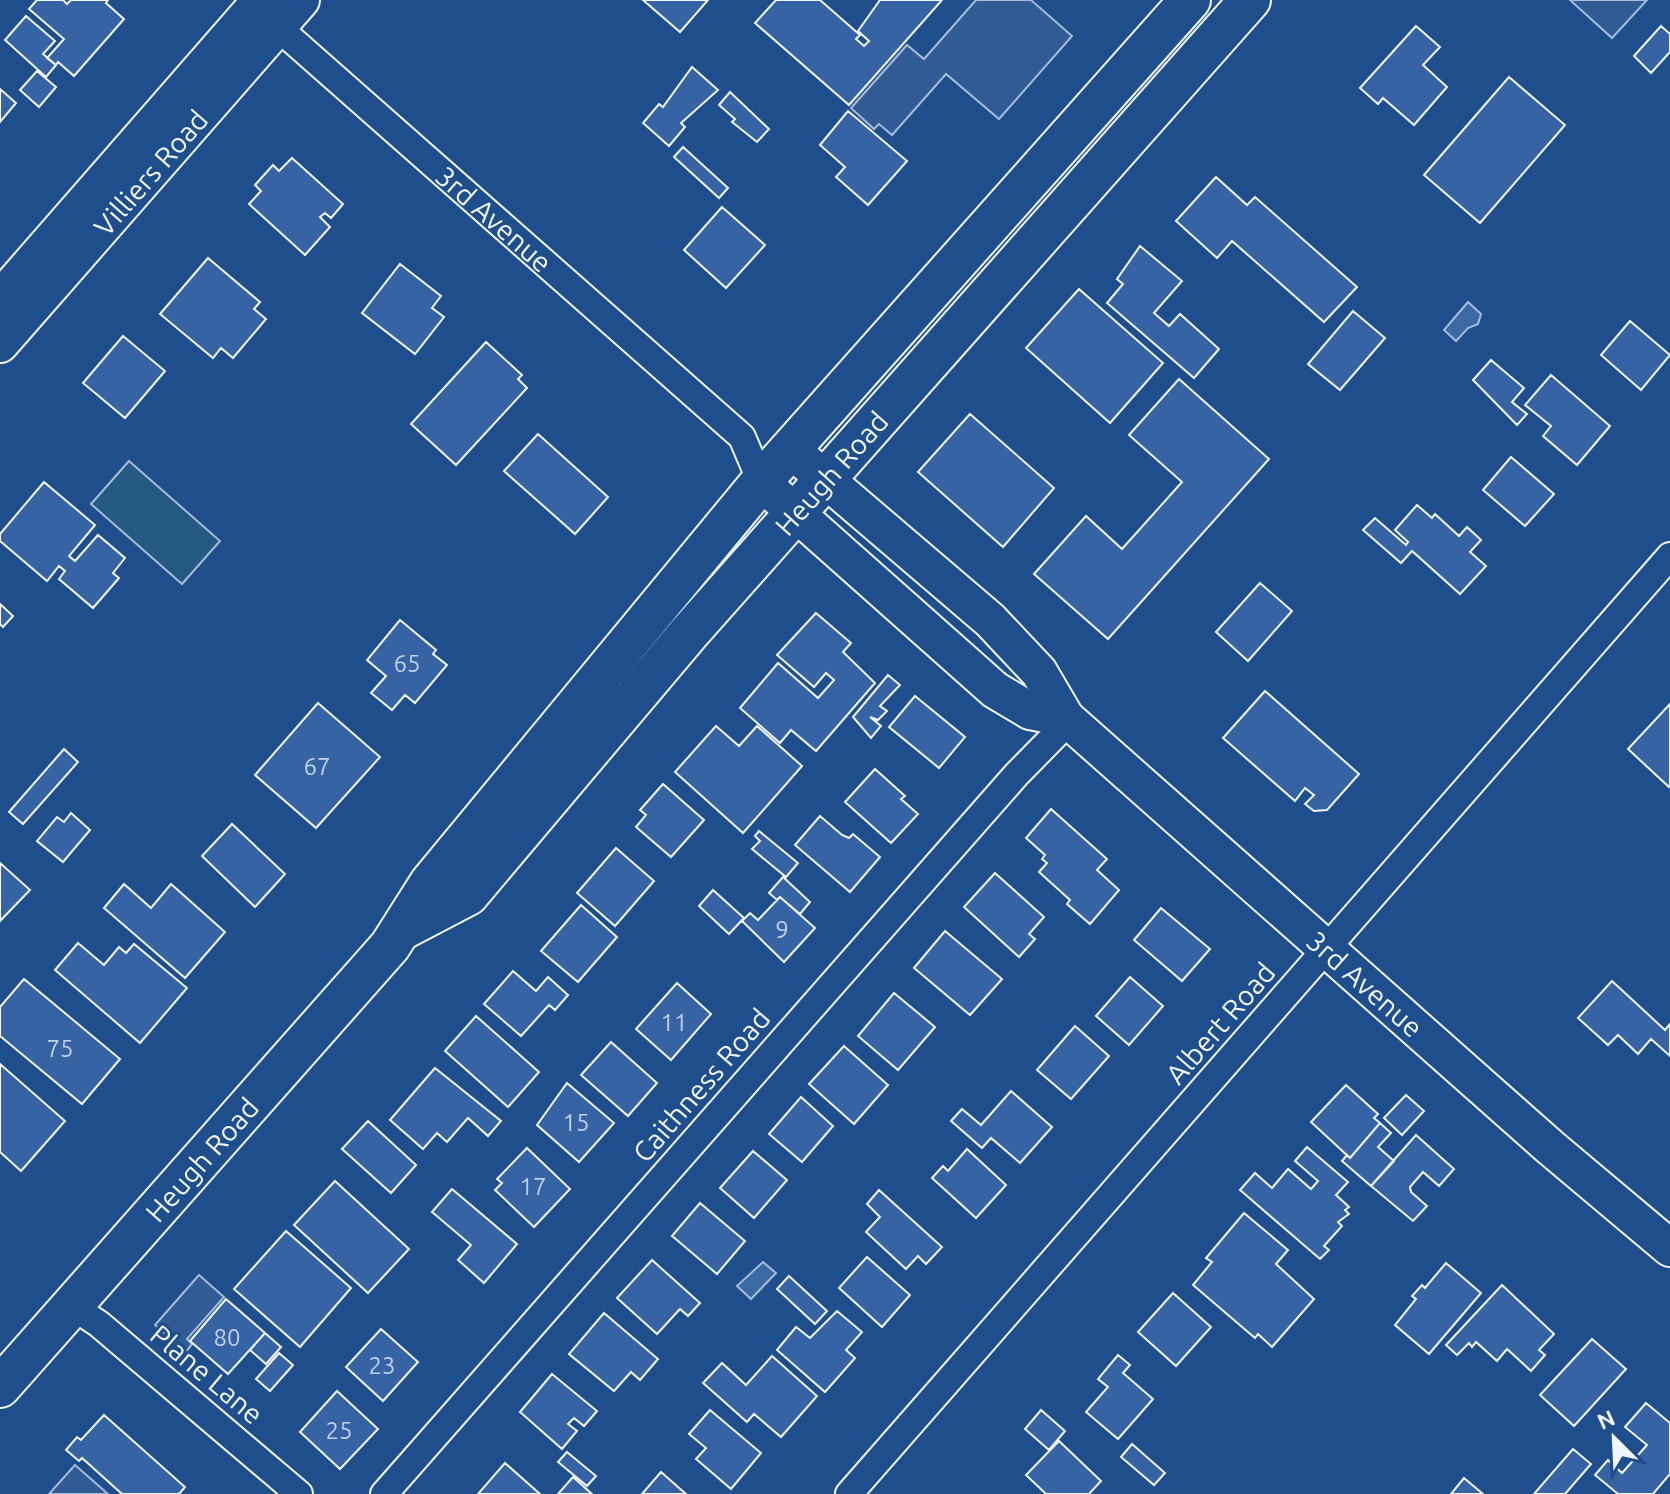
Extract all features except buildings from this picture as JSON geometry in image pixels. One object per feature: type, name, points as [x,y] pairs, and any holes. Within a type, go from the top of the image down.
[{"type":"main road","name":"Heugh Road","points":[[0,1387],[403,929],[430,883],[761,482],[1190,0]]},
{"type":"main road","name":"Heugh Road","points":[[403,929],[468,895],[795,512],[1250,0]]},
{"type":"street","name":"Villiers Road","points":[[0,299],[260,8],[301,0]]},
{"type":"street","name":"Villiers Road","points":[[0,344],[260,8]]},
{"type":"street","name":"3rd Avenue","points":[[260,8],[742,437],[761,482],[995,690],[1030,711],[1068,720]]},
{"type":"street","name":"3rd Avenue","points":[[742,437],[790,449],[990,620],[1039,672],[1068,720],[1669,1248]]},
{"type":"street","name":"Albert Road","points":[[849,1494],[1670,556]]},
{"type":"street","name":"Caithness Road","points":[[384,1494],[1068,720]]},
{"type":"street","name":"Plane Lane","points":[[72,1306],[99,1324],[299,1494]]},
{"type":"shaded area","points":[[976,0],[1031,0],[1072,36],[999,119],[946,74],[892,135],[879,124],[874,129],[851,108],[907,45],[924,59]]},
{"type":"shaded area","points":[[1570,0],[1647,0],[1612,38]]},
{"type":"shaded area","points":[[1468,302],[1481,314],[1478,324],[1468,328],[1456,341],[1444,330]]},
{"type":"shaded area","points":[[129,461],[220,541],[182,584],[91,504]]},
{"type":"shaded area","points":[[763,1262],[776,1273],[751,1299],[737,1286]]},
{"type":"shaded area","points":[[199,1275],[224,1297],[187,1339],[192,1344],[186,1352],[155,1325]]},
{"type":"shaded area","points":[[75,1465],[108,1494],[49,1494]]}]
